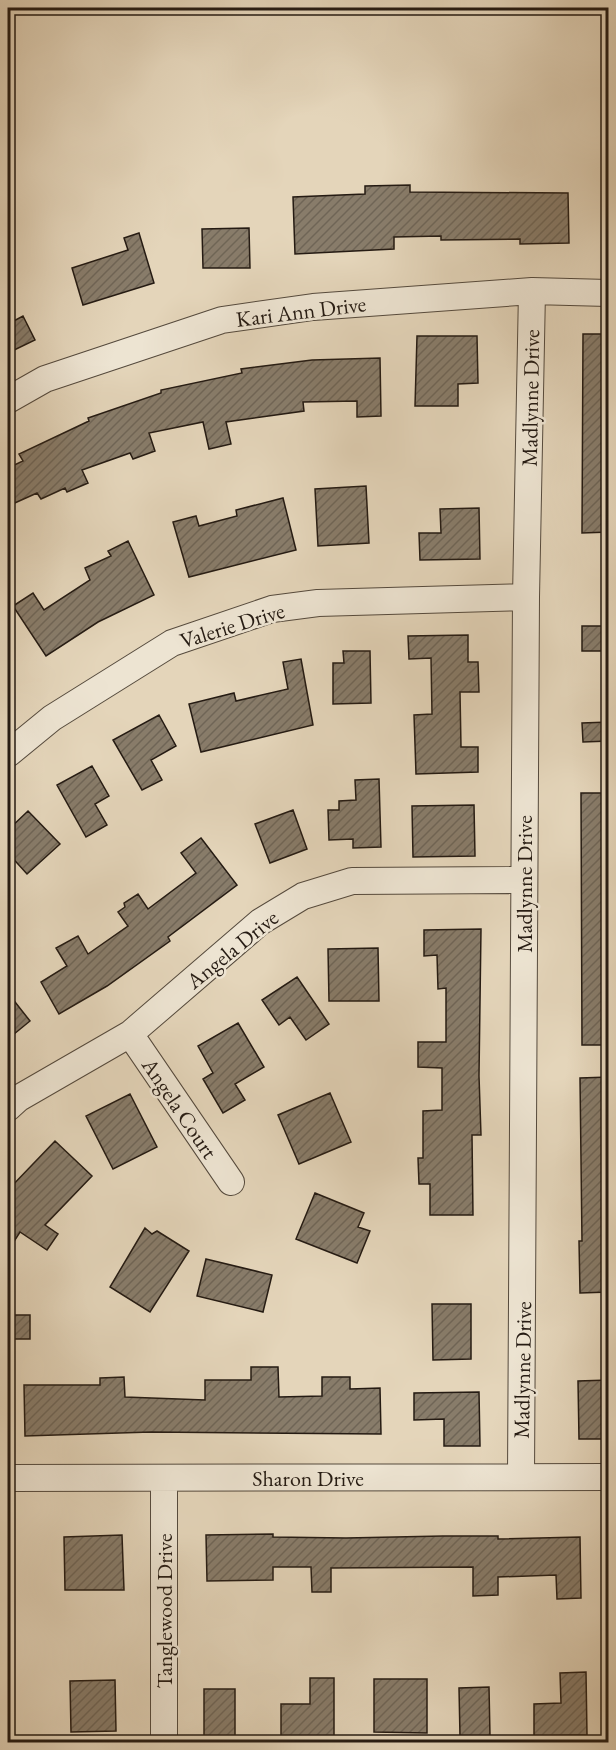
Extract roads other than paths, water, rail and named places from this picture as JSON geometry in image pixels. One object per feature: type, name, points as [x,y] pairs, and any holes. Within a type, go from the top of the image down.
[{"type":"street","name":"Kari Ann Drive","points":[[8,399],[45,379],[222,320],[313,307],[532,291],[609,293]]},
{"type":"street","name":"Madlynne Drive","points":[[521,1477],[526,597],[532,291]]},
{"type":"street","name":"Valerie Drive","points":[[8,754],[52,718],[172,644],[272,609],[318,603],[526,597]]},
{"type":"street","name":"Angela Drive","points":[[8,1108],[19,1098],[130,1034],[260,922],[303,896],[352,881],[524,880]]},
{"type":"street","name":"Angela Court","points":[[130,1034],[231,1182]]},
{"type":"street","name":"Sharon Drive","points":[[8,1478],[609,1477]]},
{"type":"street","name":"Tanglewood Drive","points":[[164,1479],[164,1743]]}]
